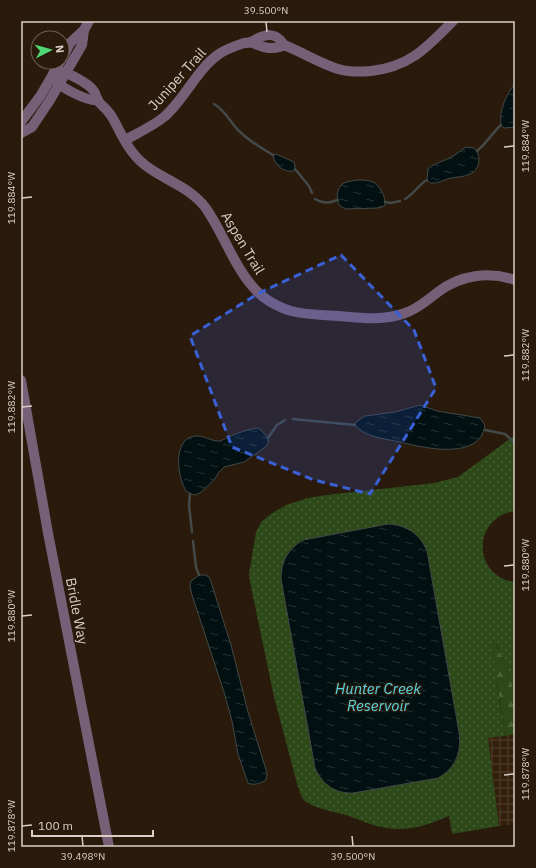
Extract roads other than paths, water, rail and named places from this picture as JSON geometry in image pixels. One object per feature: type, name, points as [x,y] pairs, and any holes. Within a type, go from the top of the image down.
[{"type":"street","points":[[70,42],[84,30],[89,21]]},
{"type":"street","name":"Juniper Trail","points":[[125,140],[156,123],[165,116],[211,61],[218,54],[234,46],[252,42],[267,48],[274,48],[284,45],[337,69],[357,72],[389,69],[409,60],[426,48],[453,21]]},
{"type":"street","points":[[21,132],[32,127],[37,121],[82,45],[84,30]]},
{"type":"street","points":[[21,122],[37,100],[55,70]]},
{"type":"street","points":[[53,74],[61,72],[66,73]]},
{"type":"street","name":"Aspen Trail","points":[[66,73],[93,89],[98,100],[109,112],[134,154],[145,165],[157,174],[188,190],[196,198],[211,217],[254,289],[271,302],[290,310],[312,315],[367,318],[389,317],[414,310],[447,285],[455,281],[490,275],[515,280]]},
{"type":"street","points":[[53,74],[54,79],[59,85],[88,99],[94,101],[98,100]]},
{"type":"street","name":"Bridle Way","points":[[21,380],[108,847]]},
{"type":"water","points":[[515,83],[515,127],[504,128],[501,125],[502,108]]},
{"type":"water","points":[[466,147],[474,148],[478,154],[478,166],[473,172],[465,176],[451,178],[436,183],[430,183],[427,180],[428,169],[433,165],[452,157]]},
{"type":"water","points":[[276,154],[294,162],[294,171],[287,171],[280,168],[274,159],[273,155]]},
{"type":"water","points":[[357,180],[370,181],[376,184],[383,195],[385,205],[377,208],[346,209],[340,206],[337,197],[338,190],[346,182]]},
{"type":"water","points":[[420,405],[437,411],[480,418],[485,425],[481,436],[473,444],[462,448],[436,449],[376,437],[364,432],[355,425],[356,422],[365,416],[395,412]]},
{"type":"water","points":[[258,428],[268,438],[268,444],[264,448],[244,462],[224,467],[214,480],[200,493],[194,495],[187,492],[181,478],[179,460],[180,451],[188,438],[198,436],[220,441],[241,432]]},
{"type":"water","name":"Hunter Creek Reservoir","points":[[388,524],[407,528],[417,535],[427,551],[459,732],[460,746],[453,764],[438,778],[353,793],[340,792],[325,783],[315,768],[281,579],[282,567],[289,552],[303,540]]},
{"type":"water","points":[[199,575],[209,577],[211,582],[231,645],[248,712],[267,773],[266,780],[257,784],[248,783],[238,754],[232,721],[224,692],[192,595],[190,586],[191,581]]},
{"type":"waterway","points":[[214,104],[225,113],[243,135],[273,155]]},
{"type":"waterway","points":[[477,151],[501,125]]},
{"type":"waterway","points":[[295,169],[309,186],[312,193]]},
{"type":"waterway","points":[[405,199],[427,180]]},
{"type":"waterway","points":[[315,199],[321,202],[332,202],[338,200]]},
{"type":"waterway","points":[[385,202],[391,203],[400,201]]},
{"type":"waterway","points":[[293,419],[355,425]]},
{"type":"waterway","points":[[268,438],[277,425],[285,420]]},
{"type":"waterway","points":[[485,430],[505,434],[515,443]]},
{"type":"waterway","points":[[190,494],[189,505],[192,532]]},
{"type":"waterway","points":[[193,541],[196,567],[199,575]]}]
